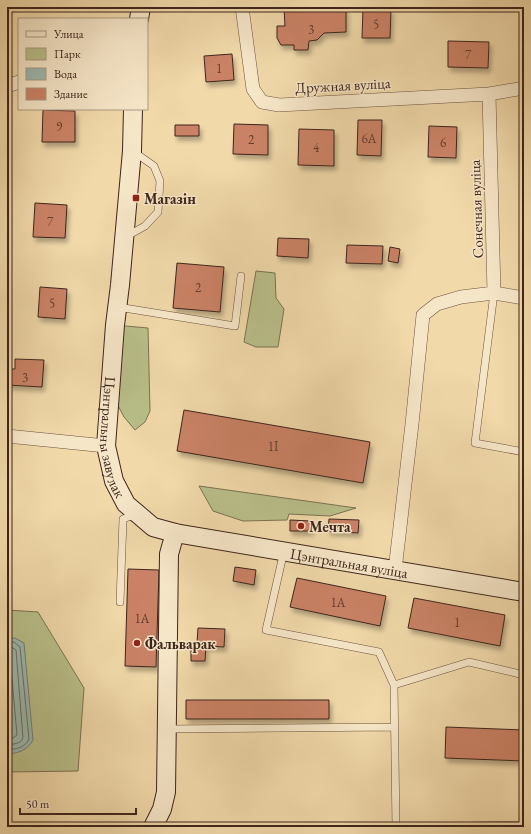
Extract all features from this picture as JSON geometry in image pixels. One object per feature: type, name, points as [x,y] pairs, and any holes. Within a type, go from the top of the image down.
[{"type":"street","points":[[139,18],[141,7]]},
{"type":"street","name":"Дружная вуліца","points":[[242,7],[253,90],[262,102],[279,105],[488,94],[524,88]]},
{"type":"street","points":[[7,86],[18,82]]},
{"type":"street","name":"Сонечная вуліца","points":[[488,94],[494,293]]},
{"type":"street","name":"Цэнтральны завулак","points":[[134,110],[125,237],[117,307],[106,446],[114,481],[126,504],[153,527],[175,533]]},
{"type":"street","points":[[395,570],[423,315],[437,304],[461,298],[494,293],[524,298]]},
{"type":"street","points":[[7,436],[106,446]]},
{"type":"street","points":[[153,827],[162,809],[166,792],[168,729],[169,554],[175,533]]},
{"type":"street","name":"Цэнтральная вуліца","points":[[175,533],[524,592]]},
{"type":"lane","points":[[125,237],[146,226],[158,212],[160,181],[154,166],[132,151]]},
{"type":"lane","points":[[117,307],[235,326],[242,276]]},
{"type":"lane","points":[[494,293],[475,443],[524,452]]},
{"type":"lane","points":[[120,602],[123,519],[136,514]]},
{"type":"lane","points":[[284,551],[266,630],[379,652],[394,685],[396,827]]},
{"type":"lane","points":[[394,685],[469,662],[524,675]]},
{"type":"lane","points":[[168,729],[394,727]]},
{"type":"lane","points":[[412,827],[524,826]]},
{"type":"green space","points":[[256,271],[275,273],[276,298],[284,309],[278,347],[256,347],[244,342]]},
{"type":"green space","points":[[115,325],[148,328],[150,411],[145,422],[135,430],[124,417],[110,390]]},
{"type":"green space","points":[[199,486],[356,508],[330,516],[289,514],[287,520],[243,521],[213,511]]},
{"type":"green space","points":[[7,610],[38,612],[84,688],[78,771],[7,772]]},
{"type":"water","points":[[15,638],[24,643],[33,740],[28,747],[22,751],[7,754],[7,639]]},
{"type":"building","points":[[284,7],[346,7],[346,32],[324,33],[317,40],[309,41],[308,50],[294,50],[294,45],[281,45],[277,38],[277,26],[285,26]]},
{"type":"building","points":[[363,9],[391,10],[390,38],[362,38]]},
{"type":"building","points":[[448,41],[489,42],[488,68],[448,67]]},
{"type":"building","points":[[232,54],[234,80],[206,82],[204,56]]},
{"type":"building","points":[[43,110],[75,111],[75,142],[42,142]]},
{"type":"building","points":[[358,120],[382,120],[381,156],[357,155]]},
{"type":"building","points":[[234,124],[268,125],[268,155],[233,154]]},
{"type":"building","points":[[175,125],[199,125],[199,136],[175,136]]},
{"type":"building","points":[[429,126],[457,127],[456,158],[428,157]]},
{"type":"building","points":[[299,129],[334,130],[334,166],[298,165]]},
{"type":"building","points":[[35,203],[67,205],[65,238],[33,237]]},
{"type":"building","points":[[278,238],[309,239],[308,258],[277,256]]},
{"type":"building","points":[[347,245],[383,246],[382,264],[346,263]]},
{"type":"building","points":[[390,247],[400,249],[398,263],[388,261]]},
{"type":"building","points":[[177,263],[224,267],[220,312],[173,308]]},
{"type":"building","points":[[40,287],[67,289],[65,319],[38,317]]},
{"type":"building","points":[[15,359],[44,360],[42,387],[7,385],[7,369],[15,369]]},
{"type":"building","points":[[184,410],[370,442],[363,483],[177,451]]},
{"type":"building","points":[[329,519],[359,520],[358,533],[328,531]]},
{"type":"building","name":"Мечта","points":[[290,520],[311,521],[311,531],[290,531]]},
{"type":"building","points":[[235,567],[256,570],[254,585],[233,581]]},
{"type":"building","points":[[128,569],[159,570],[156,667],[125,666]]},
{"type":"building","points":[[297,578],[386,596],[380,626],[290,607]]},
{"type":"building","points":[[414,598],[505,615],[500,646],[408,628]]},
{"type":"building","points":[[198,628],[225,629],[224,647],[206,646],[205,661],[191,661],[191,643],[197,643]]},
{"type":"building","points":[[186,700],[329,700],[329,719],[186,719]]},
{"type":"building","points":[[446,727],[524,730],[524,761],[445,758]]},
{"type":"place","name":"Магазін","points":[[136,198]]},
{"type":"place","name":"Мечта","points":[[301,526]]},
{"type":"place","name":"Фальварак","points":[[137,643]]}]
